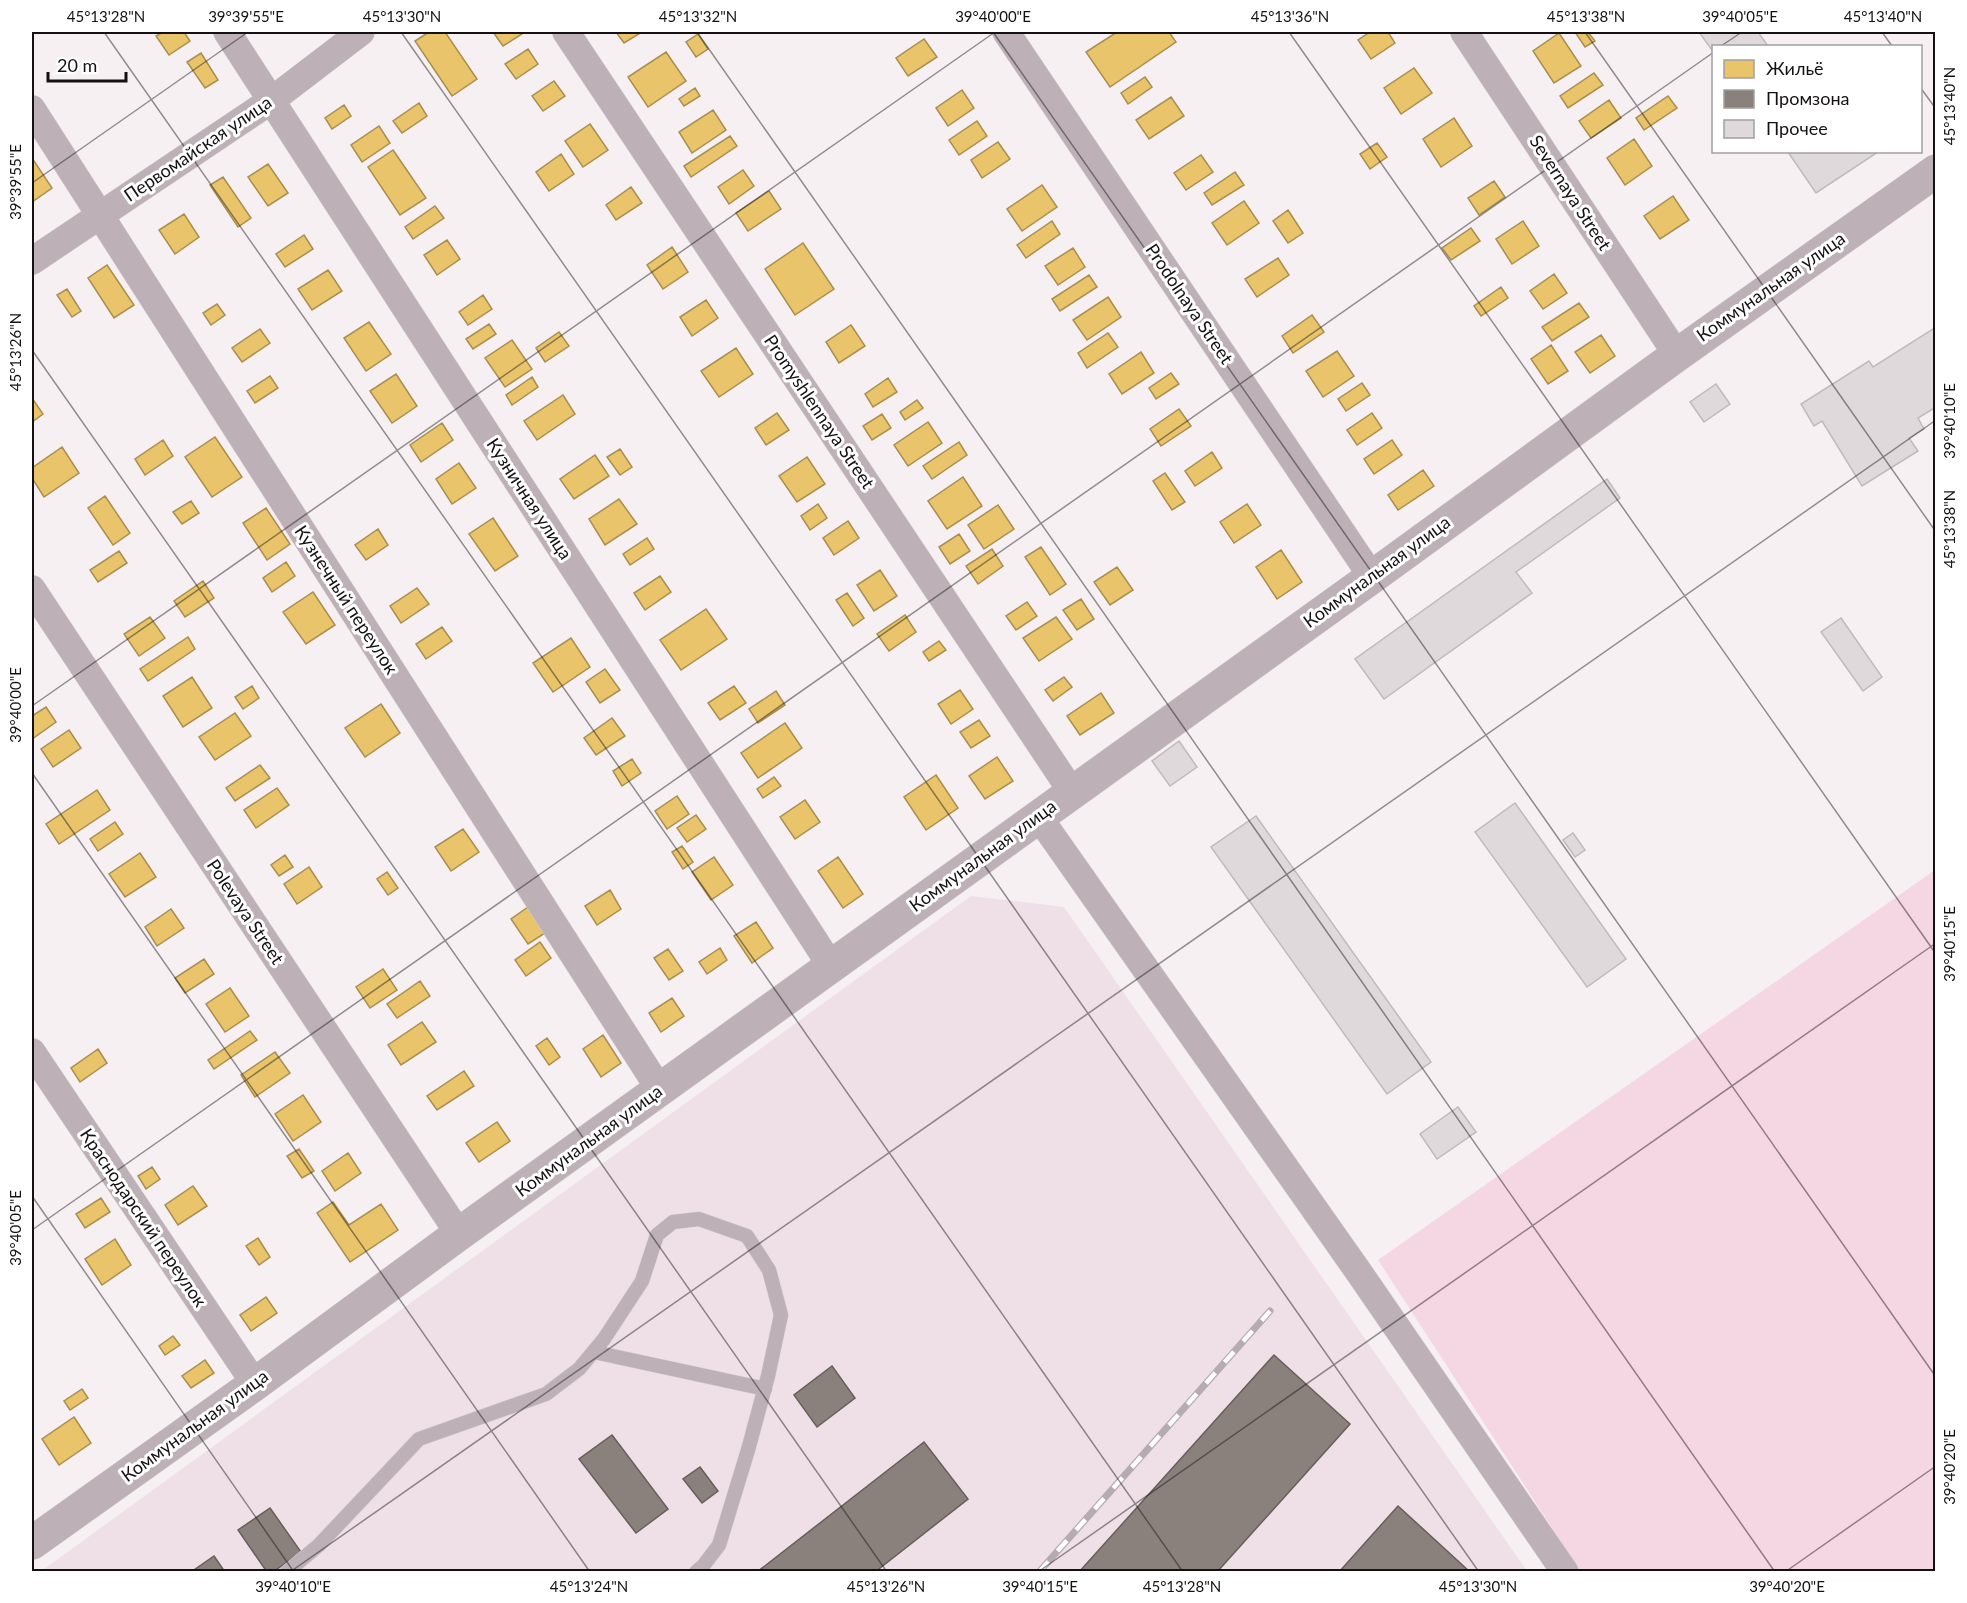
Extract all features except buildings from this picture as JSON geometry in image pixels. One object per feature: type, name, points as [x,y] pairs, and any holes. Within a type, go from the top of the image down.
[{"type":"street","name":"Кузничная улица","points":[[228,32],[831,966]]},
{"type":"street","name":"Первомайская улица","points":[[32,261],[272,100],[361,32]]},
{"type":"street","name":"Promyshlennaya Street","points":[[566,32],[1072,792]]},
{"type":"street","name":"Prodolnaya Street","points":[[1006,32],[1372,577]]},
{"type":"street","name":"Severnaya Street","points":[[1464,32],[1677,355]]},
{"type":"street","name":"Кузнечный переулок","points":[[32,109],[660,1090]]},
{"type":"street","name":"Коммунальная улица","points":[[32,1543],[1935,171]]},
{"type":"street","name":"Polevaya Street","points":[[32,589],[459,1234]]},
{"type":"street","points":[[1038,816],[1358,1271],[1565,1572]]},
{"type":"street","name":"Краснодарский переулок","points":[[32,1052],[255,1384]]},
{"type":"lane","points":[[286,1572],[319,1545],[420,1439],[546,1394],[579,1369],[604,1339],[642,1281],[657,1235],[673,1222],[699,1219],[747,1236],[769,1270],[781,1315],[765,1389],[719,1545],[696,1572]]},
{"type":"lane","points":[[594,1352],[765,1389]]},
{"type":"shaded area","points":[[1935,870],[1935,1571],[1580,1571],[1378,1260]]},
{"type":"shaded area","points":[[971,896],[1064,907],[1527,1571],[40,1572]]},
{"type":"railway","points":[[1039,1572],[1270,1311]]}]
